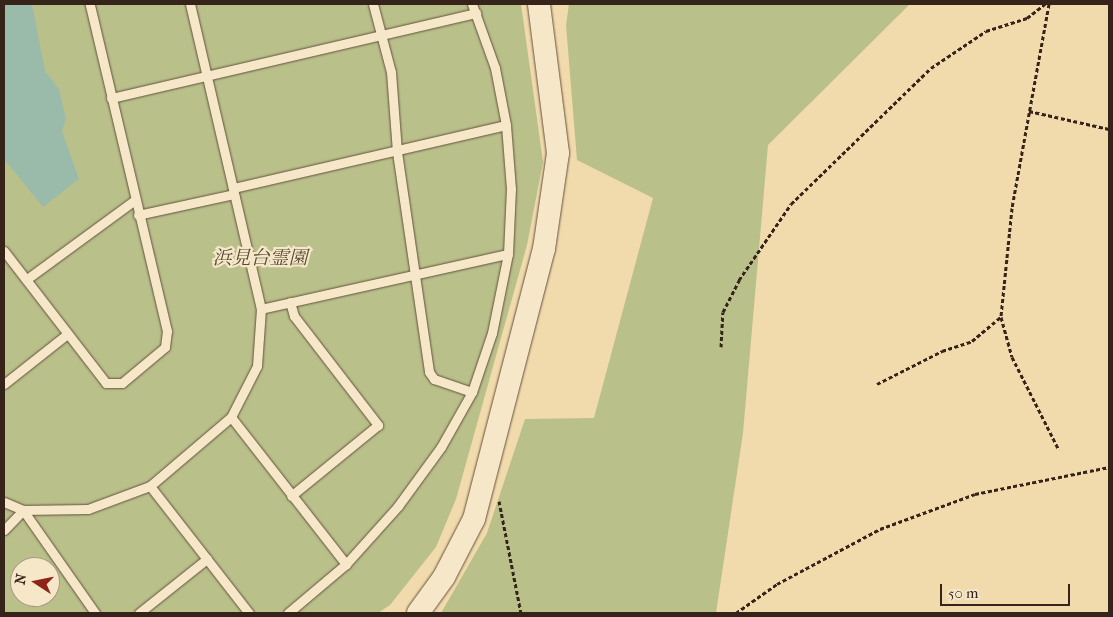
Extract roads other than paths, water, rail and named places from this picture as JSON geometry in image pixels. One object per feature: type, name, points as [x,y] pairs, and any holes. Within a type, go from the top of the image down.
[{"type":"street","points":[[418,613],[444,577],[474,519],[544,249],[558,153],[539,4]]},
{"type":"lane","points":[[4,250],[66,335],[106,383],[122,383],[165,347],[167,331],[138,215],[90,4]]},
{"type":"lane","points":[[4,502],[23,510],[88,509],[150,486],[232,417],[257,366],[261,309],[190,4]]},
{"type":"lane","points":[[373,4],[391,72],[398,152],[429,372],[434,379],[472,392]]},
{"type":"lane","points":[[288,613],[346,564],[398,506],[441,447],[472,392],[492,333],[508,254],[511,189],[506,125],[495,68],[472,4]]},
{"type":"lane","points":[[111,98],[206,74],[382,36],[476,13]]},
{"type":"lane","points":[[138,215],[506,125]]},
{"type":"lane","points":[[27,279],[135,200]]},
{"type":"lane","points":[[261,309],[508,254]]},
{"type":"lane","points":[[290,302],[294,316],[378,425],[291,496]]},
{"type":"lane","points":[[4,383],[66,335]]},
{"type":"lane","points":[[232,417],[291,496],[346,564]]},
{"type":"lane","points":[[150,486],[249,613]]},
{"type":"lane","points":[[4,530],[23,510]]},
{"type":"lane","points":[[23,510],[95,613]]},
{"type":"lane","points":[[139,613],[207,559]]},
{"type":"park label","name":"浜見台霊園","points":[[260,259]]}]
